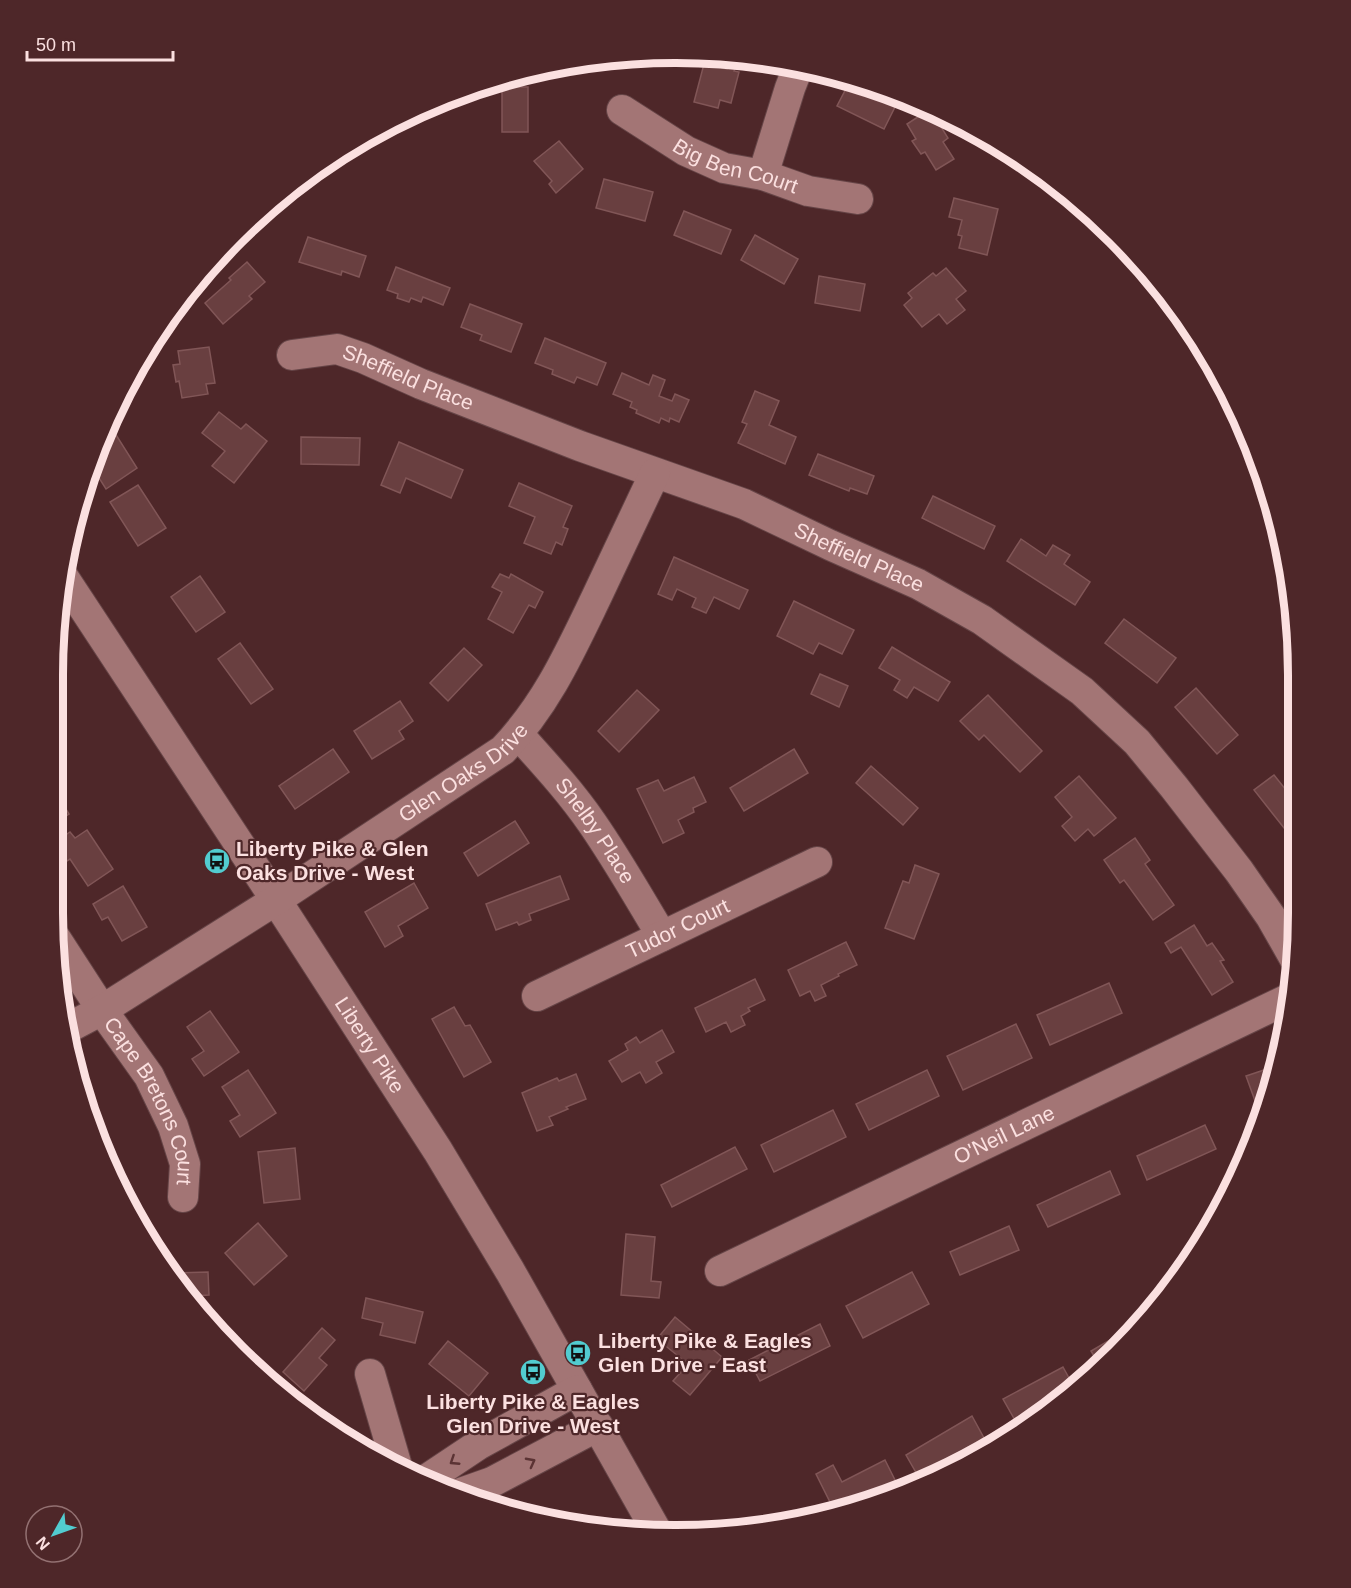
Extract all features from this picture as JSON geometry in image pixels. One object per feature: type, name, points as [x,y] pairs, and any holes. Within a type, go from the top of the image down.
[{"type":"street","points":[[763,175],[795,75]]},
{"type":"street","name":"Big Ben Court","points":[[622,110],[686,151],[724,168],[763,175],[808,192],[858,200]]},
{"type":"street","name":"Sheffield Place","points":[[292,355],[337,349],[507,418],[744,504],[918,584],[982,620],[1082,691],[1137,742],[1207,828],[1271,917],[1287,945]]},
{"type":"street","name":"Glen Oaks Drive","points":[[74,1025],[102,1010],[276,900],[503,750],[518,734],[545,697],[566,663],[655,473]]},
{"type":"street","name":"Liberty Pike","points":[[70,586],[438,1151],[510,1271],[653,1524]]},
{"type":"street","name":"Shelby Place","points":[[518,734],[559,779],[592,822],[662,936]]},
{"type":"street","name":"Tudor Court","points":[[537,996],[817,862]]},
{"type":"street","name":"Cape Bretons Court","points":[[64,951],[149,1076],[173,1126],[184,1164],[183,1197]]},
{"type":"street","name":"O'Neil Lane","points":[[720,1271],[1281,1002]]},
{"type":"street","points":[[370,1374],[394,1456]]},
{"type":"street","points":[[434,1475],[478,1445],[578,1390]]},
{"type":"street","points":[[471,1489],[492,1482],[598,1426]]},
{"type":"building","points":[[704,64],[727,69],[728,65],[736,66],[734,71],[739,72],[731,103],[720,100],[718,108],[694,102]]},
{"type":"building","points":[[528,87],[528,132],[502,132],[502,89]]},
{"type":"building","points":[[846,88],[896,105],[884,129],[837,106]]},
{"type":"building","points":[[921,115],[938,123],[948,138],[943,142],[954,159],[936,170],[925,152],[921,154],[912,141],[916,139],[907,124]]},
{"type":"building","points":[[559,141],[583,169],[556,193],[549,184],[552,181],[534,161]]},
{"type":"building","points":[[604,179],[653,192],[645,221],[596,208]]},
{"type":"building","points":[[954,198],[998,209],[987,255],[959,248],[962,236],[958,235],[962,220],[949,217]]},
{"type":"building","points":[[684,211],[731,230],[721,254],[674,235]]},
{"type":"building","points":[[755,235],[798,259],[784,284],[741,260]]},
{"type":"building","points":[[308,237],[366,256],[359,277],[342,271],[341,275],[299,262]]},
{"type":"building","points":[[247,262],[265,282],[249,296],[252,299],[223,324],[205,303]]},
{"type":"building","points":[[396,267],[450,288],[443,305],[423,297],[421,302],[411,298],[409,302],[397,298],[398,294],[387,290]]},
{"type":"building","points":[[946,268],[966,291],[956,299],[965,310],[947,324],[939,314],[922,327],[904,305],[912,298],[908,293],[933,273],[936,276]]},
{"type":"building","points":[[819,276],[865,284],[860,311],[815,303]]},
{"type":"building","points":[[470,304],[522,324],[511,352],[480,340],[482,335],[461,327]]},
{"type":"building","points":[[545,338],[606,363],[597,385],[577,377],[574,383],[552,374],[553,370],[535,363]]},
{"type":"building","points":[[209,347],[215,383],[206,384],[208,394],[182,398],[173,365],[180,364],[178,351]]},
{"type":"building","points":[[622,373],[649,385],[653,375],[665,380],[659,396],[672,401],[675,394],[689,400],[679,422],[670,418],[669,422],[661,418],[659,423],[636,413],[637,410],[630,407],[632,402],[613,394]]},
{"type":"building","points":[[755,391],[779,401],[769,425],[796,437],[785,464],[738,443],[747,424],[742,422]]},
{"type":"building","points":[[219,412],[241,429],[246,424],[267,441],[234,483],[212,466],[225,451],[202,433]]},
{"type":"building","points":[[114,432],[137,468],[106,489],[97,475]]},
{"type":"building","points":[[301,437],[360,438],[359,465],[301,464]]},
{"type":"building","points":[[399,442],[463,470],[451,498],[406,478],[400,493],[381,485]]},
{"type":"building","points":[[818,454],[874,476],[867,494],[850,488],[849,491],[809,475]]},
{"type":"building","points":[[519,483],[572,506],[563,527],[568,529],[562,545],[556,542],[551,554],[524,543],[535,517],[509,506]]},
{"type":"building","points":[[138,485],[166,528],[138,546],[110,502]]},
{"type":"building","points":[[933,496],[995,526],[984,549],[922,518]]},
{"type":"building","points":[[1021,539],[1046,556],[1053,545],[1070,555],[1064,564],[1090,582],[1075,605],[1007,561]]},
{"type":"building","points":[[674,557],[748,590],[739,609],[714,597],[706,613],[692,607],[696,598],[677,589],[672,600],[658,594]]},
{"type":"building","points":[[500,574],[509,578],[511,574],[543,592],[535,608],[529,605],[513,633],[488,619],[502,592],[492,587]]},
{"type":"building","points":[[200,576],[225,612],[196,632],[171,597]]},
{"type":"building","points":[[794,601],[854,630],[842,654],[819,643],[813,654],[777,636]]},
{"type":"building","points":[[1124,619],[1176,658],[1157,683],[1105,643]]},
{"type":"building","points":[[240,643],[273,689],[251,704],[218,659]]},
{"type":"building","points":[[892,647],[950,682],[938,701],[914,687],[907,698],[894,690],[900,680],[879,668]]},
{"type":"building","points":[[464,648],[482,665],[448,701],[430,683]]},
{"type":"building","points":[[820,674],[848,686],[839,707],[811,694]]},
{"type":"building","points":[[1196,688],[1238,735],[1217,754],[1175,707]]},
{"type":"building","points":[[637,690],[659,710],[619,752],[598,731]]},
{"type":"building","points":[[988,695],[1042,751],[1020,772],[984,735],[979,740],[960,721]]},
{"type":"building","points":[[400,701],[413,721],[399,731],[404,739],[372,759],[354,731]]},
{"type":"building","points":[[333,749],[349,772],[295,809],[279,786]]},
{"type":"building","points":[[794,749],[808,773],[744,811],[730,788]]},
{"type":"building","points":[[871,766],[918,808],[903,825],[856,783]]},
{"type":"building","points":[[1274,775],[1288,792],[1288,833],[1254,790]]},
{"type":"building","points":[[1079,776],[1116,818],[1094,836],[1088,829],[1075,841],[1062,826],[1072,817],[1055,797]]},
{"type":"building","points":[[694,777],[706,802],[693,808],[694,812],[678,820],[684,833],[663,843],[637,789],[658,780],[664,791]]},
{"type":"building","points":[[63,804],[69,814],[63,818]]},
{"type":"building","points":[[515,821],[529,843],[478,876],[464,853]]},
{"type":"building","points":[[87,830],[113,869],[88,886],[70,859],[63,863],[63,837],[70,832],[75,838]]},
{"type":"building","points":[[1135,838],[1150,860],[1145,864],[1174,905],[1153,920],[1124,880],[1120,883],[1104,860]]},
{"type":"building","points":[[915,865],[939,874],[914,939],[885,928],[903,881],[909,883]]},
{"type":"building","points":[[560,876],[569,899],[529,914],[531,920],[519,925],[517,922],[496,930],[486,904]]},
{"type":"building","points":[[414,883],[428,908],[398,926],[403,936],[385,947],[365,912]]},
{"type":"building","points":[[123,886],[147,927],[122,941],[108,917],[102,920],[93,904]]},
{"type":"building","points":[[1194,925],[1207,946],[1212,943],[1224,960],[1220,961],[1233,982],[1212,995],[1181,947],[1171,953],[1165,943]]},
{"type":"building","points":[[846,942],[857,965],[821,985],[826,996],[815,1001],[810,991],[800,996],[788,970]]},
{"type":"building","points":[[755,979],[765,1000],[748,1008],[750,1011],[741,1016],[745,1025],[731,1032],[726,1022],[706,1032],[695,1008]]},
{"type":"building","points":[[1109,983],[1122,1013],[1050,1045],[1037,1015]]},
{"type":"building","points":[[454,1007],[465,1026],[470,1025],[491,1062],[464,1077],[432,1019]]},
{"type":"building","points":[[210,1011],[239,1052],[204,1076],[192,1059],[204,1051],[187,1027]]},
{"type":"building","points":[[1016,1024],[1032,1058],[963,1090],[947,1056]]},
{"type":"building","points":[[662,1030],[674,1052],[656,1062],[662,1073],[646,1083],[640,1072],[622,1082],[609,1061],[628,1050],[625,1044],[636,1037],[640,1043]]},
{"type":"building","points":[[1268,1069],[1256,1105],[1246,1076]]},
{"type":"building","points":[[248,1070],[276,1113],[240,1137],[230,1121],[240,1115],[222,1087]]},
{"type":"building","points":[[927,1070],[939,1096],[869,1130],[856,1104]]},
{"type":"building","points":[[576,1074],[586,1099],[549,1117],[553,1125],[537,1131],[522,1093],[557,1078],[559,1081]]},
{"type":"building","points":[[833,1110],[846,1137],[774,1172],[761,1145]]},
{"type":"building","points":[[1205,1125],[1216,1149],[1147,1180],[1137,1156]]},
{"type":"building","points":[[735,1147],[747,1169],[672,1207],[661,1185]]},
{"type":"building","points":[[295,1148],[300,1199],[264,1203],[258,1152]]},
{"type":"building","points":[[1110,1171],[1120,1194],[1048,1227],[1037,1205]]},
{"type":"building","points":[[258,1223],[287,1256],[254,1285],[225,1253]]},
{"type":"building","points":[[1009,1226],[1019,1250],[960,1275],[950,1252]]},
{"type":"building","points":[[626,1234],[655,1237],[651,1281],[661,1282],[659,1298],[621,1295]]},
{"type":"building","points":[[208,1272],[209,1295],[199,1296],[181,1273]]},
{"type":"building","points":[[912,1272],[929,1304],[863,1338],[846,1306]]},
{"type":"building","points":[[366,1298],[423,1312],[415,1343],[380,1335],[383,1323],[362,1318]]},
{"type":"building","points":[[675,1317],[722,1357],[690,1395],[673,1381],[688,1364],[657,1339]]},
{"type":"building","points":[[820,1324],[830,1346],[760,1381],[749,1360]]},
{"type":"building","points":[[322,1328],[335,1340],[319,1358],[327,1365],[304,1391],[283,1372]]},
{"type":"building","points":[[1119,1334],[1095,1358],[1091,1351]]},
{"type":"building","points":[[448,1341],[488,1373],[469,1396],[429,1364]]},
{"type":"building","points":[[1063,1367],[1070,1380],[1016,1422],[1003,1399]]},
{"type":"building","points":[[972,1416],[984,1438],[917,1475],[906,1455]]},
{"type":"building","points":[[885,1460],[896,1483],[831,1505],[816,1474],[833,1465],[842,1482]]},
{"type":"place","name":"Liberty Pike & Glen Oaks Drive - West","points":[[217,861]]},
{"type":"place","name":"Liberty Pike & Eagles Glen Drive - East","points":[[578,1353]]},
{"type":"place","name":"Liberty Pike & Eagles Glen Drive - West","points":[[533,1372]]}]
